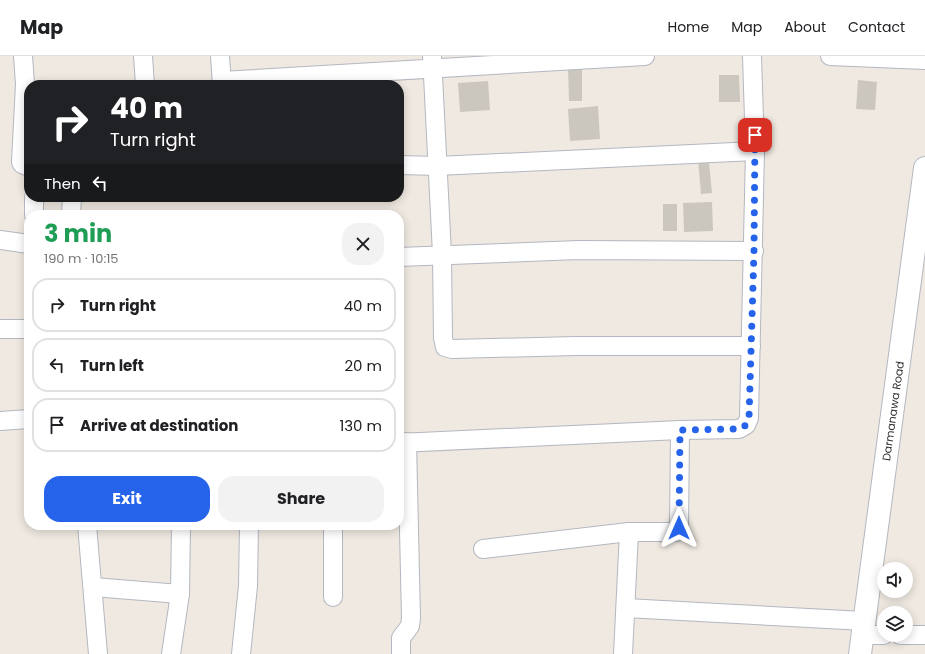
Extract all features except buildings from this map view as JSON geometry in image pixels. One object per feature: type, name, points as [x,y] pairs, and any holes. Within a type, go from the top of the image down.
[{"type":"street","points":[[23,56],[30,80]]},
{"type":"street","points":[[143,56],[145,80]]},
{"type":"street","points":[[220,56],[222,80]]},
{"type":"street","points":[[254,80],[433,63],[645,56]]},
{"type":"street","points":[[404,443],[680,430],[739,429],[746,425],[749,418],[754,251],[755,151],[752,56]]},
{"type":"street","points":[[830,56],[925,60]]},
{"type":"street","points":[[433,63],[442,254],[443,338],[445,347],[452,349],[576,346],[751,346]]},
{"type":"street","points":[[24,139],[21,162],[24,165]]},
{"type":"street","points":[[404,165],[438,166],[755,151]]},
{"type":"street","name":"Darmanawa Road","points":[[862,637],[925,168]]},
{"type":"street","points":[[0,240],[24,243]]},
{"type":"street","points":[[404,257],[442,254],[579,250],[754,251]]},
{"type":"street","points":[[0,328],[24,329]]},
{"type":"street","points":[[0,421],[24,419]]},
{"type":"street","points":[[483,549],[629,532],[678,531],[680,430]]},
{"type":"street","points":[[401,654],[401,638],[410,626],[412,618],[404,462]]},
{"type":"street","points":[[87,530],[98,654]]},
{"type":"street","points":[[171,654],[180,594],[181,530]]},
{"type":"street","points":[[242,654],[248,586],[249,530]]},
{"type":"street","points":[[333,530],[333,597]]},
{"type":"street","points":[[623,654],[629,532]]},
{"type":"street","points":[[93,587],[180,594]]},
{"type":"street","points":[[626,608],[862,637],[877,636]]},
{"type":"street","points":[[913,635],[925,635]]},
{"type":"route","points":[[679,528],[680,430],[739,429],[746,425],[749,418],[754,251],[755,135]]}]
